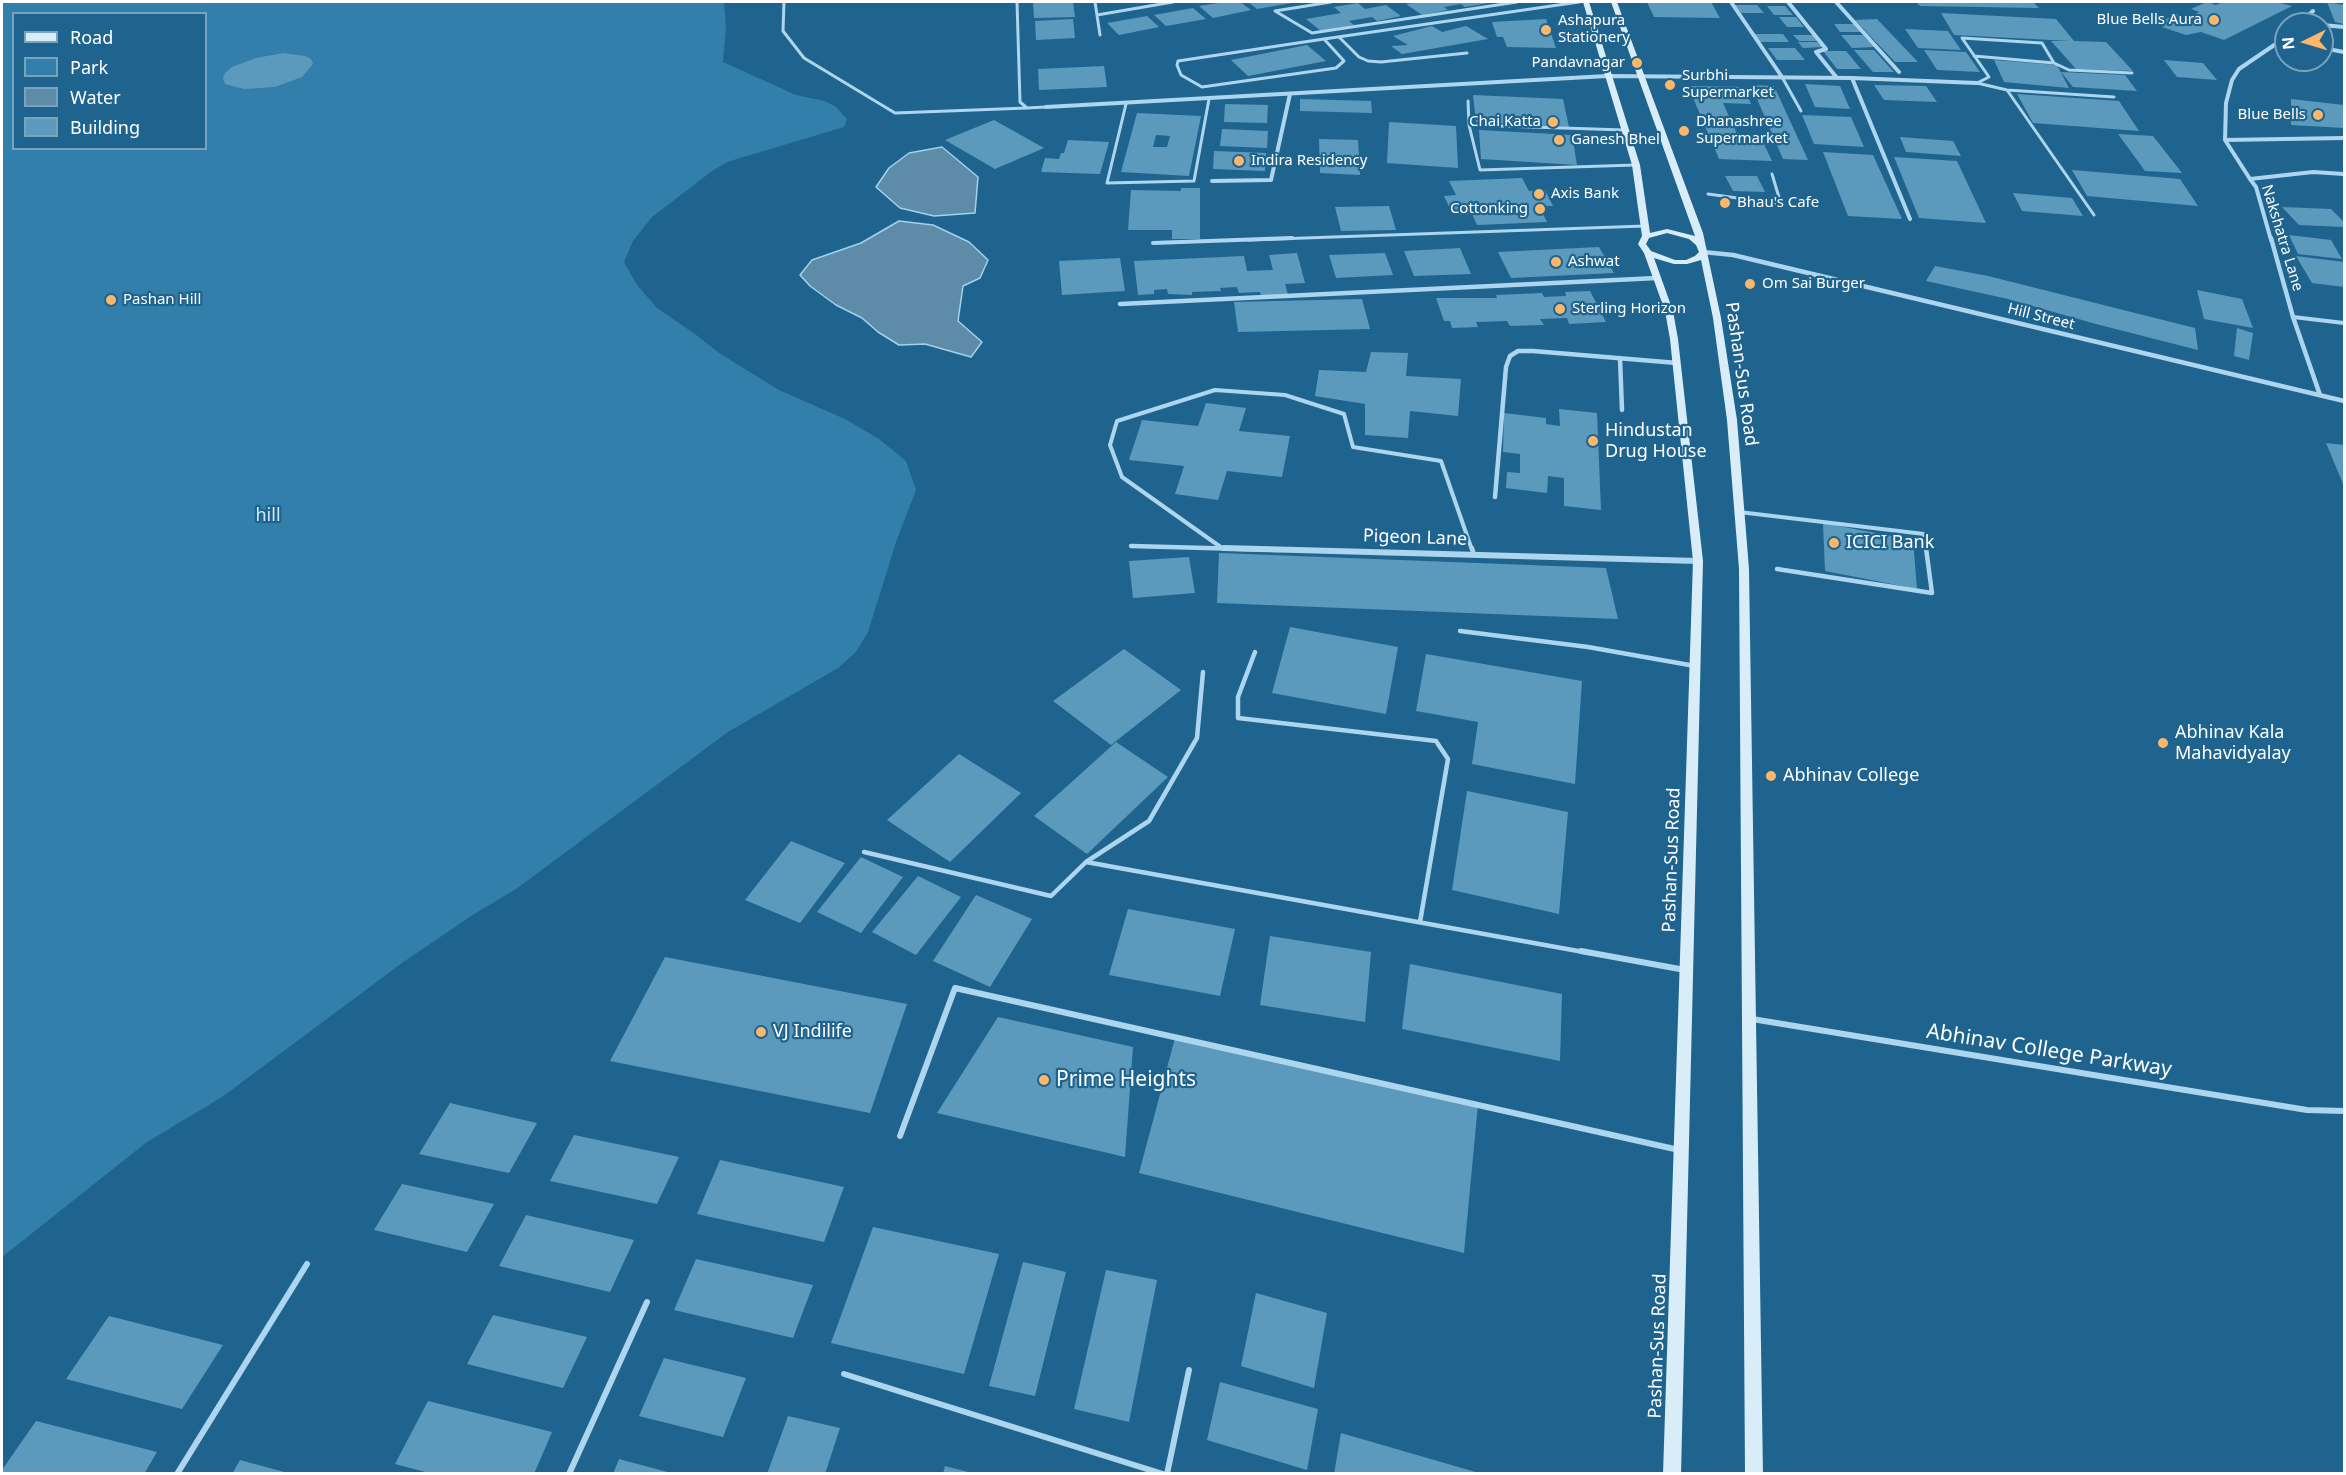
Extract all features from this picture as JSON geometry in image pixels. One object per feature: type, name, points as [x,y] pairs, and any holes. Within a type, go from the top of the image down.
[{"type":"main road","points":[[1586,2],[1636,165],[1646,236],[1667,231],[1680,233],[1702,248],[1698,258],[1674,262],[1648,253]]},
{"type":"main road","name":"Pashan-Sus Road","points":[[1614,2],[1699,233],[1717,318],[1732,420],[1744,569],[1754,1473]]},
{"type":"main road","name":"Pashan-Sus Road","points":[[1646,236],[1642,244],[1648,253],[1669,311],[1677,363],[1698,561],[1672,1473]]},
{"type":"street","points":[[1731,2],[1782,77]]},
{"type":"street","points":[[1788,2],[1826,49],[1816,52],[1837,78]]},
{"type":"street","points":[[1836,2],[1899,72]]},
{"type":"street","points":[[2250,179],[2225,140],[2226,103],[2232,80],[2239,69],[2274,47]]},
{"type":"street","points":[[1046,107],[1607,76],[1852,78],[1977,83]]},
{"type":"street","points":[[1852,78],[1910,219]]},
{"type":"street","points":[[1212,181],[1271,180],[1290,94]]},
{"type":"street","points":[[2225,140],[2344,138]]},
{"type":"street","name":"Nakshatra Lane","points":[[2250,179],[2313,172],[2344,174]]},
{"type":"street","name":"Nakshatra Lane","points":[[2250,179],[2256,187],[2293,317],[2320,395]]},
{"type":"street","name":"Hill Street","points":[[1702,248],[2344,401]]},
{"type":"street","points":[[1120,304],[1657,278]]},
{"type":"street","points":[[1496,497],[1506,367],[1510,356],[1518,351],[1533,351],[1677,363]]},
{"type":"street","points":[[1620,358],[1622,410]]},
{"type":"street","name":"Pigeon Lane","points":[[1131,546],[1698,561]]},
{"type":"lane","points":[[784,2],[783,32],[804,58],[895,113],[1046,107]]},
{"type":"lane","points":[[1017,2],[1020,102],[1027,108]]},
{"type":"lane","points":[[1095,2],[1100,35]]},
{"type":"lane","points":[[1097,15],[1173,2]]},
{"type":"lane","points":[[1330,2],[1275,11],[1312,33],[1517,2]]},
{"type":"lane","points":[[1324,39],[1344,61],[1336,68],[1202,87],[1181,75],[1177,65],[1178,61],[1324,39],[1580,2]]},
{"type":"lane","points":[[1339,37],[1359,57],[1368,61],[1381,62],[1467,53]]},
{"type":"lane","points":[[1977,83],[1989,77],[1962,38],[2042,43],[2054,63]]},
{"type":"lane","points":[[1974,56],[2054,63],[2069,70],[2132,73]]},
{"type":"lane","points":[[1782,77],[1801,111]]},
{"type":"lane","points":[[1977,83],[2007,90],[2114,97]]},
{"type":"lane","points":[[2007,90],[2094,214]]},
{"type":"lane","points":[[1126,104],[1107,183],[1194,181],[1209,99]]},
{"type":"lane","points":[[1468,101],[1469,125],[1480,170],[1636,165]]},
{"type":"lane","points":[[1469,125],[1625,130]]},
{"type":"lane","points":[[1708,194],[1781,204],[1772,174]]},
{"type":"lane","points":[[1153,243],[1646,226]]},
{"type":"lane","points":[[2293,317],[2344,323]]},
{"type":"lane","points":[[1222,548],[1122,477],[1110,445],[1117,421],[1215,390],[1285,395],[1344,414],[1353,447],[1441,461],[1474,555]]},
{"type":"lane","points":[[1739,512],[1924,534],[1932,593],[1777,569]]},
{"type":"lane","points":[[1460,631],[1588,647],[1695,666]]},
{"type":"lane","points":[[1255,652],[1238,697],[1238,718],[1436,741],[1448,759],[1420,922]]},
{"type":"lane","points":[[864,852],[1051,896],[1086,862],[1149,821],[1197,738],[1203,672]]},
{"type":"lane","points":[[1086,862],[1687,971]]},
{"type":"lane","points":[[900,1136],[955,988],[1681,1150]]},
{"type":"lane","name":"Abhinav College Parkway","points":[[1749,1018],[2307,1110],[2344,1111]]},
{"type":"lane","points":[[177,1473],[306,1264]]},
{"type":"lane","points":[[569,1473],[647,1302]]},
{"type":"lane","points":[[844,1374],[1165,1473],[1189,1370]]},
{"type":"green space","name":"hill","points":[[2,2],[724,2],[726,27],[723,62],[796,95],[824,101],[835,106],[847,119],[844,127],[727,162],[712,171],[652,217],[633,241],[624,262],[637,285],[657,308],[719,353],[779,390],[847,420],[879,439],[906,461],[916,490],[896,542],[868,632],[856,652],[838,668],[728,732],[516,889],[471,916],[402,963],[222,1097],[147,1142],[2,1257]]},
{"type":"water","points":[[942,147],[978,177],[975,213],[934,216],[900,208],[876,187],[889,168],[909,153]]},
{"type":"water","points":[[899,221],[933,225],[969,242],[988,260],[980,278],[963,286],[958,321],[982,342],[971,357],[925,344],[899,345],[878,332],[862,318],[836,305],[810,286],[800,275],[812,260],[861,243]]},
{"type":"building","points":[[1033,2],[1073,2],[1075,17],[1034,18]]},
{"type":"building","points":[[1240,2],[1251,10],[1213,18],[1199,6]]},
{"type":"building","points":[[1248,2],[1291,2],[1292,3],[1257,9]]},
{"type":"building","points":[[1418,2],[1489,3],[1465,7],[1461,4],[1444,7],[1448,10],[1422,15],[1406,4]]},
{"type":"building","points":[[1647,2],[1711,2],[1720,18],[1654,17]]},
{"type":"building","points":[[1916,2],[2033,2],[2039,8],[1920,6]]},
{"type":"building","name":"Blue Bells Aura","points":[[2207,2],[2216,5],[2223,2],[2277,2],[2292,6],[2280,12],[2274,12],[2274,15],[2224,40],[2201,32],[2186,35],[2162,27],[2166,25],[2160,22],[2177,14],[2188,18],[2199,12],[2191,9]]},
{"type":"building","points":[[2327,2],[2344,5],[2344,24],[2335,22],[2334,12],[2331,12]]},
{"type":"building","points":[[1358,3],[1365,9],[1386,5],[1401,16],[1377,21],[1372,17],[1349,21],[1354,25],[1321,31],[1306,19],[1341,13],[1334,7]]},
{"type":"building","points":[[1735,5],[1757,5],[1764,13],[1741,13]]},
{"type":"building","points":[[1767,6],[1785,6],[1793,15],[1774,15]]},
{"type":"building","points":[[1193,8],[1206,19],[1166,26],[1154,15]]},
{"type":"building","points":[[1941,13],[2056,19],[2074,41],[2106,42],[2133,71],[2076,69],[2051,41],[2071,41],[1954,35]]},
{"type":"building","points":[[1147,16],[1159,27],[1119,35],[1107,23]]},
{"type":"building","points":[[1779,17],[1796,17],[1804,27],[1787,27]]},
{"type":"building","points":[[1073,19],[1075,38],[1036,40],[1035,21]]},
{"type":"building","points":[[1546,19],[1556,48],[1507,47],[1503,37],[1497,37],[1492,22]]},
{"type":"building","points":[[1877,19],[1918,62],[1895,62],[1855,20]]},
{"type":"building","points":[[1834,24],[1855,24],[1862,32],[1840,32]]},
{"type":"building","points":[[1432,26],[1442,32],[1466,26],[1488,39],[1402,54],[1391,46],[1408,45],[1393,36]]},
{"type":"building","points":[[1905,29],[1948,31],[1961,50],[1918,48]]},
{"type":"building","points":[[1754,34],[1783,34],[1789,42],[1759,42]]},
{"type":"building","points":[[1793,35],[1813,35],[1818,41],[1799,41]]},
{"type":"building","points":[[1841,35],[1863,35],[1874,47],[1852,48]]},
{"type":"building","points":[[1798,42],[1817,42],[1823,47],[1803,48]]},
{"type":"building","points":[[1307,45],[1326,61],[1248,76],[1231,60]]},
{"type":"building","points":[[1768,48],[1795,48],[1805,60],[1777,60]]},
{"type":"building","points":[[1854,50],[1874,50],[1894,72],[1873,72]]},
{"type":"building","points":[[1924,50],[1966,52],[1980,72],[1937,70]]},
{"type":"building","points":[[1823,51],[1846,51],[1861,69],[1837,69]]},
{"type":"building","points":[[283,53],[305,56],[311,59],[313,64],[302,77],[275,87],[244,89],[225,84],[223,78],[225,73],[232,67],[256,58]]},
{"type":"building","points":[[1994,60],[2057,65],[2069,88],[2004,82]]},
{"type":"building","points":[[2164,60],[2203,63],[2217,80],[2177,77]]},
{"type":"building","points":[[1104,66],[1107,87],[1039,90],[1038,69]]},
{"type":"building","points":[[2061,72],[2125,75],[2137,91],[2073,87]]},
{"type":"building","points":[[1805,84],[1840,86],[1850,109],[1815,107]]},
{"type":"building","points":[[1751,85],[1774,86],[1808,160],[1783,159]]},
{"type":"building","points":[[1874,85],[1926,86],[1937,102],[1884,100]]},
{"type":"building","points":[[1688,86],[1744,87],[1751,104],[1723,103],[1741,143],[1764,144],[1772,161],[1719,159]]},
{"type":"building","points":[[2017,94],[2119,101],[2139,131],[2033,123]]},
{"type":"building","points":[[1473,95],[1563,99],[1569,127],[1476,122]]},
{"type":"building","points":[[1300,99],[1371,101],[1372,113],[1300,111]]},
{"type":"building","name":"Blue Bells","points":[[2291,99],[2344,105],[2344,128],[2291,125]]},
{"type":"building","points":[[1225,104],[1268,105],[1267,123],[1224,122]]},
{"type":"building","points":[[1137,113],[1201,116],[1189,176],[1121,172]],"holes":[[[1156,135],[1170,136],[1167,147],[1153,147]]]},
{"type":"building","points":[[1802,115],[1851,117],[1864,147],[1814,144]]},
{"type":"building","points":[[994,120],[1044,148],[995,169],[945,140]]},
{"type":"building","points":[[1389,122],[1456,126],[1458,168],[1387,163]]},
{"type":"building","points":[[1222,129],[1268,131],[1267,148],[1220,146]]},
{"type":"building","points":[[1479,130],[1572,135],[1577,165],[1481,159]]},
{"type":"building","points":[[2118,134],[2153,136],[2182,173],[2145,171]]},
{"type":"building","points":[[1900,137],[1953,141],[1961,156],[1906,152]]},
{"type":"building","points":[[1319,139],[1358,140],[1360,175],[1320,173]]},
{"type":"building","points":[[1068,140],[1109,142],[1100,174],[1041,172],[1045,158],[1059,159],[1061,153],[1064,153]]},
{"type":"building","name":"Indira Residency","points":[[1214,151],[1266,153],[1265,171],[1213,169]]},
{"type":"building","points":[[1823,152],[1873,155],[1902,219],[1848,216]]},
{"type":"building","points":[[1894,157],[1957,161],[1986,223],[1919,218]]},
{"type":"building","points":[[2072,170],[2180,179],[2198,206],[2087,196]]},
{"type":"building","points":[[1725,176],[1757,176],[1765,192],[1733,191]]},
{"type":"building","points":[[1522,178],[1529,191],[1545,190],[1553,206],[1539,206],[1547,222],[1477,225],[1472,214],[1453,215],[1444,196],[1456,195],[1449,181]]},
{"type":"building","points":[[1181,188],[1200,188],[1200,239],[1172,239],[1172,230],[1128,230],[1131,190],[1181,191]]},
{"type":"building","points":[[2013,193],[2072,198],[2083,216],[2022,211]]},
{"type":"building","points":[[1389,206],[1396,230],[1341,231],[1335,207]]},
{"type":"building","points":[[2282,207],[2331,209],[2344,222],[2344,227],[2299,225]]},
{"type":"building","points":[[2289,235],[2331,240],[2342,259],[2298,254]]},
{"type":"building","name":"Ashwat","points":[[1599,247],[1614,273],[1511,278],[1498,252]]},
{"type":"building","points":[[1460,248],[1471,274],[1414,276],[1404,251]]},
{"type":"building","points":[[1297,253],[1305,283],[1285,284],[1288,295],[1261,296],[1260,292],[1239,293],[1237,287],[1220,288],[1221,291],[1192,292],[1192,295],[1168,294],[1167,289],[1154,290],[1154,294],[1138,295],[1134,261],[1244,256],[1247,271],[1273,270],[1269,255]]},
{"type":"building","points":[[1385,253],[1393,275],[1336,278],[1329,255]]},
{"type":"building","points":[[2296,256],[2344,262],[2344,287],[2312,283]]},
{"type":"building","points":[[1120,258],[1125,291],[1062,295],[1059,261]]},
{"type":"building","points":[[1935,266],[1988,276],[2195,328],[2198,350],[2008,299],[1926,281]]},
{"type":"building","points":[[2197,290],[2242,299],[2253,328],[2204,319]]},
{"type":"building","name":"Sterling Horizon","points":[[1590,291],[1606,322],[1569,324],[1567,318],[1540,319],[1544,325],[1510,326],[1507,321],[1476,322],[1478,327],[1452,328],[1450,321],[1444,321],[1436,298],[1497,298],[1496,295],[1542,293],[1544,297],[1566,296],[1565,292]]},
{"type":"building","points":[[1362,299],[1370,329],[1238,332],[1234,302]]},
{"type":"building","points":[[2237,328],[2253,333],[2249,360],[2234,356]]},
{"type":"building","points":[[1371,352],[1408,353],[1406,376],[1461,379],[1458,416],[1410,411],[1408,438],[1365,435],[1365,404],[1315,396],[1319,370],[1366,372]]},
{"type":"building","points":[[1206,403],[1246,408],[1239,431],[1290,436],[1282,477],[1227,471],[1218,500],[1175,494],[1184,466],[1129,460],[1142,420],[1198,426]]},
{"type":"building","points":[[1559,409],[1597,413],[1601,510],[1564,506],[1564,478],[1548,476],[1547,493],[1506,488],[1507,472],[1520,473],[1520,454],[1503,452],[1504,413],[1546,418],[1546,424],[1560,426]]},
{"type":"building","points":[[2326,443],[2344,445],[2344,486]]},
{"type":"building","points":[[1823,523],[1913,540],[1917,589],[1825,571]]},
{"type":"building","points":[[1219,553],[1606,568],[1618,619],[1217,603]]},
{"type":"building","points":[[1189,557],[1195,593],[1133,598],[1129,561]]},
{"type":"building","points":[[1290,627],[1398,647],[1386,714],[1272,693]]},
{"type":"building","points":[[1124,649],[1181,690],[1111,745],[1053,701]]},
{"type":"building","points":[[1426,654],[1582,681],[1575,784],[1472,764],[1478,722],[1416,711]]},
{"type":"building","points":[[1116,742],[1168,777],[1087,854],[1034,816]]},
{"type":"building","points":[[959,754],[1021,793],[950,862],[887,820]]},
{"type":"building","points":[[1467,791],[1568,812],[1559,914],[1452,890]]},
{"type":"building","points":[[791,841],[845,863],[800,923],[745,900]]},
{"type":"building","points":[[861,857],[903,877],[861,933],[817,912]]},
{"type":"building","points":[[918,876],[961,897],[916,955],[872,932]]},
{"type":"building","points":[[976,895],[1032,919],[990,987],[933,961]]},
{"type":"building","points":[[1128,909],[1235,929],[1220,996],[1109,975]]},
{"type":"building","points":[[1270,936],[1371,952],[1365,1022],[1260,1005]]},
{"type":"building","name":"VJ Indilife","points":[[665,957],[907,1004],[870,1113],[610,1061]]},
{"type":"building","points":[[1410,964],[1562,994],[1560,1061],[1402,1029]]},
{"type":"building","name":"Prime Heights","points":[[998,1017],[1133,1047],[1125,1157],[937,1113]]},
{"type":"building","points":[[1175,1038],[1478,1104],[1464,1253],[1139,1173]]},
{"type":"building","points":[[450,1103],[537,1123],[509,1173],[419,1154]]},
{"type":"building","points":[[574,1135],[679,1157],[657,1204],[550,1181]]},
{"type":"building","points":[[720,1160],[844,1187],[824,1242],[697,1214]]},
{"type":"building","points":[[402,1184],[494,1204],[467,1252],[374,1230]]},
{"type":"building","points":[[526,1215],[634,1240],[610,1292],[499,1266]]},
{"type":"building","points":[[873,1227],[999,1254],[964,1374],[831,1343]]},
{"type":"building","points":[[696,1259],[813,1285],[793,1338],[674,1310]]},
{"type":"building","points":[[1023,1262],[1066,1272],[1035,1396],[989,1386]]},
{"type":"building","points":[[1106,1270],[1157,1280],[1129,1422],[1074,1409]]},
{"type":"building","points":[[1256,1293],[1327,1313],[1314,1388],[1241,1366]]},
{"type":"building","points":[[493,1315],[587,1337],[563,1388],[467,1364]]},
{"type":"building","points":[[109,1316],[223,1345],[182,1409],[66,1379]]},
{"type":"building","points":[[664,1358],[746,1378],[723,1437],[639,1416]]},
{"type":"building","points":[[1220,1382],[1318,1409],[1307,1470],[1207,1440]]},
{"type":"building","points":[[428,1401],[552,1432],[534,1474],[433,1474],[395,1464]]},
{"type":"building","points":[[788,1416],[840,1428],[825,1474],[767,1474]]},
{"type":"building","points":[[36,1421],[157,1452],[144,1474],[2,1474],[2,1470]]},
{"type":"building","points":[[1341,1433],[1479,1473],[1479,1474],[1334,1474]]},
{"type":"building","points":[[619,1459],[671,1473],[671,1474],[613,1474]]},
{"type":"building","points":[[240,1460],[288,1473],[288,1474],[232,1474]]},
{"type":"building","points":[[945,1466],[972,1473],[972,1474],[943,1474]]},
{"type":"place","name":"Blue Bells Aura","points":[[2214,20]]},
{"type":"place","name":"Ashapura Stationery","points":[[1546,30]]},
{"type":"place","name":"Pandavnagar","points":[[1637,63]]},
{"type":"place","name":"Surbhi Supermarket","points":[[1670,85]]},
{"type":"place","name":"Blue Bells","points":[[2318,115]]},
{"type":"place","name":"Chai Katta","points":[[1553,122]]},
{"type":"place","name":"Dhanashree Supermarket","points":[[1684,131]]},
{"type":"place","name":"Ganesh Bhel","points":[[1559,140]]},
{"type":"place","name":"Indira Residency","points":[[1239,161]]},
{"type":"place","name":"Axis Bank","points":[[1539,194]]},
{"type":"place","name":"Bhau's Cafe","points":[[1725,203]]},
{"type":"place","name":"Cottonking","points":[[1540,209]]},
{"type":"place","name":"Ashwat","points":[[1556,262]]},
{"type":"place","name":"Om Sai Burger","points":[[1750,284]]},
{"type":"place","name":"Pashan Hill","points":[[111,300]]},
{"type":"place","name":"Sterling Horizon","points":[[1560,309]]},
{"type":"place","name":"Hindustan Drug House","points":[[1593,441]]},
{"type":"place","name":"ICICI Bank","points":[[1834,543]]},
{"type":"place","name":"Abhinav Kala Mahavidyalay","points":[[2163,743]]},
{"type":"place","name":"Abhinav College","points":[[1771,776]]},
{"type":"place","name":"VJ Indilife","points":[[761,1032]]},
{"type":"place","name":"Prime Heights","points":[[1044,1080]]}]
